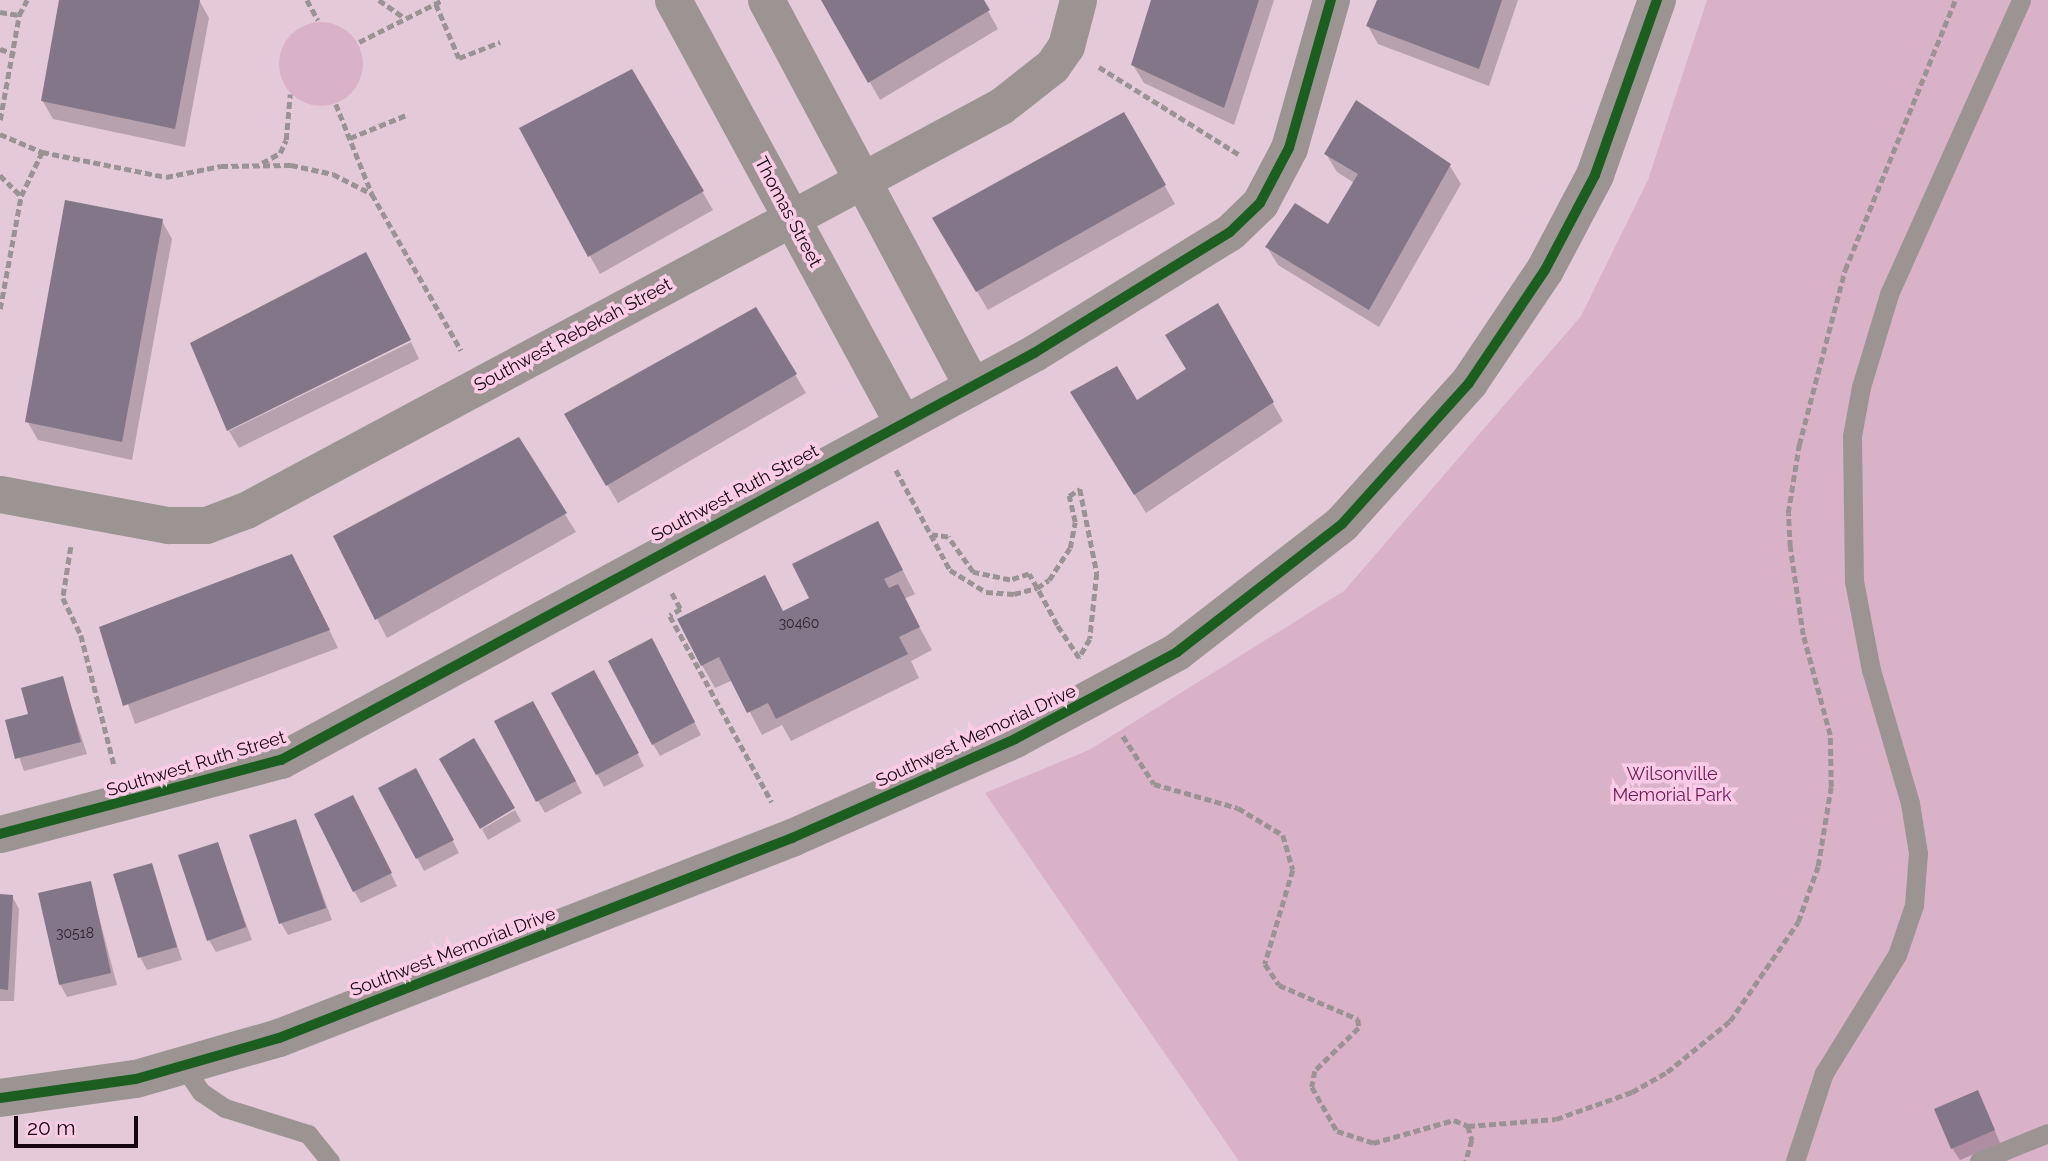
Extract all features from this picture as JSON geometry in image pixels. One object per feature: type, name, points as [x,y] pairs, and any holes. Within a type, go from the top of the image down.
[{"type":"street","name":"Thomas Street","points":[[673,0],[903,423]]},
{"type":"street","points":[[766,0],[972,386]]},
{"type":"street","name":"Southwest Rebekah Street","points":[[0,494],[77,508],[206,525],[246,510],[1000,106],[1037,80],[1066,46],[1079,0]]},
{"type":"street","name":"Southwest Ruth Street","points":[[0,834],[124,805],[281,760],[972,386],[1230,232],[1276,177],[1331,0]]},
{"type":"street","name":"Southwest Memorial Drive","points":[[0,1098],[184,1068],[279,1038],[792,838],[1101,697],[1199,636],[1342,524],[1469,383],[1545,270],[1610,141],[1657,0]]},
{"type":"lane","points":[[1795,1161],[1824,1073],[1897,955],[1914,905],[1918,853],[1910,803],[1871,670],[1854,581],[1852,436],[1860,387],[1895,281],[2021,0]]},
{"type":"lane","points":[[184,1068],[201,1092],[225,1108],[308,1134],[330,1161]]},
{"type":"lane","points":[[1979,1161],[2048,1133]]},
{"type":"path","points":[[0,120],[2,100],[15,54],[19,15],[27,0]]},
{"type":"path","points":[[307,0],[318,20]]},
{"type":"path","points":[[379,0],[403,17]]},
{"type":"path","points":[[359,42],[403,17],[443,0]]},
{"type":"path","points":[[1123,736],[1154,785],[1238,808],[1283,835],[1293,870],[1265,964],[1279,985],[1358,1019],[1359,1028],[1315,1071],[1312,1087],[1337,1131],[1373,1143],[1454,1121],[1468,1126],[1556,1119],[1632,1092],[1667,1072],[1730,1021],[1798,922],[1818,866],[1831,787],[1829,734],[1803,635],[1790,547],[1788,513],[1799,445],[1846,270],[1955,0]]},
{"type":"path","points":[[436,4],[458,58],[500,42]]},
{"type":"path","points":[[0,12],[19,15]]},
{"type":"path","points":[[1066,46],[1276,177]]},
{"type":"path","points":[[0,50],[15,54]]},
{"type":"path","points":[[262,163],[280,153],[286,140],[290,94]]},
{"type":"path","points":[[336,104],[372,194],[479,385]]},
{"type":"path","points":[[350,138],[406,115]]},
{"type":"path","points":[[0,134],[42,152],[166,177],[262,163],[333,174],[372,194]]},
{"type":"path","points":[[0,309],[21,196],[42,152]]},
{"type":"path","points":[[0,175],[21,196]]},
{"type":"path","points":[[891,460],[950,570],[966,584],[1004,593],[1037,588],[1070,548],[1075,522],[1069,496],[1080,489],[1097,573],[1090,639],[1079,658],[1037,588],[1029,574],[1010,580],[973,572],[948,537],[932,535]]},
{"type":"path","points":[[77,508],[64,598],[80,635],[124,805]]},
{"type":"path","points":[[653,558],[681,609],[670,616],[792,838]]},
{"type":"path","points":[[1466,1161],[1472,1140],[1468,1126]]},
{"type":"green space","name":"Wilsonville Memorial Park","points":[[1707,0],[2048,0],[2048,1161],[1239,1161],[985,793],[1089,750],[1344,591],[1581,316],[1648,180]]},
{"type":"green space","points":[[321,22],[337,25],[351,34],[360,48],[363,64],[360,80],[351,94],[337,103],[321,106],[305,103],[291,94],[282,80],[279,64],[282,48],[291,34],[305,25]]},
{"type":"building","points":[[59,0],[200,0],[175,129],[41,101]]},
{"type":"building","points":[[821,0],[984,0],[990,10],[868,83]]},
{"type":"building","points":[[1151,0],[1259,0],[1224,108],[1131,65]]},
{"type":"building","points":[[1377,0],[1502,0],[1479,69],[1366,26]]},
{"type":"building","points":[[632,69],[704,191],[588,257],[519,128]]},
{"type":"building","points":[[1356,100],[1451,164],[1369,310],[1265,247],[1295,203],[1328,224],[1358,174],[1324,154]]},
{"type":"building","points":[[1124,112],[1166,185],[976,292],[932,218]]},
{"type":"building","points":[[65,200],[163,219],[122,442],[25,422]]},
{"type":"building","points":[[366,252],[411,340],[227,431],[190,343]]},
{"type":"building","points":[[1218,303],[1274,402],[1134,495],[1070,392],[1117,366],[1137,400],[1186,369],[1165,335]]},
{"type":"building","points":[[756,307],[797,374],[606,486],[564,414]]},
{"type":"building","points":[[519,437],[567,513],[375,620],[333,536]]},
{"type":"building","points":[[878,521],[903,570],[884,579],[889,588],[898,584],[920,627],[899,637],[908,654],[776,719],[768,703],[747,713],[719,657],[701,666],[677,619],[765,575],[783,611],[809,598],[792,564]]},
{"type":"building","points":[[292,554],[330,630],[123,706],[99,627]]},
{"type":"building","points":[[652,638],[695,722],[652,745],[608,661]]},
{"type":"building","points":[[594,670],[639,753],[596,775],[551,693]]},
{"type":"building","points":[[63,676],[81,742],[15,759],[5,720],[28,714],[21,688]]},
{"type":"building","points":[[533,701],[576,781],[536,802],[494,721]]},
{"type":"building","points":[[474,738],[515,808],[480,829],[439,759]]},
{"type":"building","points":[[416,768],[454,840],[416,859],[378,788]]},
{"type":"building","points":[[353,795],[392,873],[353,892],[314,814]]},
{"type":"building","points":[[296,819],[326,908],[279,924],[249,835]]},
{"type":"building","points":[[218,842],[246,927],[207,941],[178,855]]},
{"type":"building","points":[[152,863],[177,947],[138,958],[113,874]]},
{"type":"building","points":[[91,881],[111,973],[59,985],[38,893]]},
{"type":"building","points":[[0,894],[13,895],[8,990],[0,989]]},
{"type":"building","points":[[1978,1090],[1995,1130],[1951,1149],[1934,1109]]},
{"type":"cycle path","points":[[0,834],[281,760],[1034,353],[1230,232],[1260,203],[1289,148],[1331,0]]},
{"type":"cycle path","points":[[0,1098],[136,1079],[279,1038],[792,838],[1015,739],[1177,652],[1342,524],[1469,383],[1545,270],[1595,175],[1657,0]]}]
